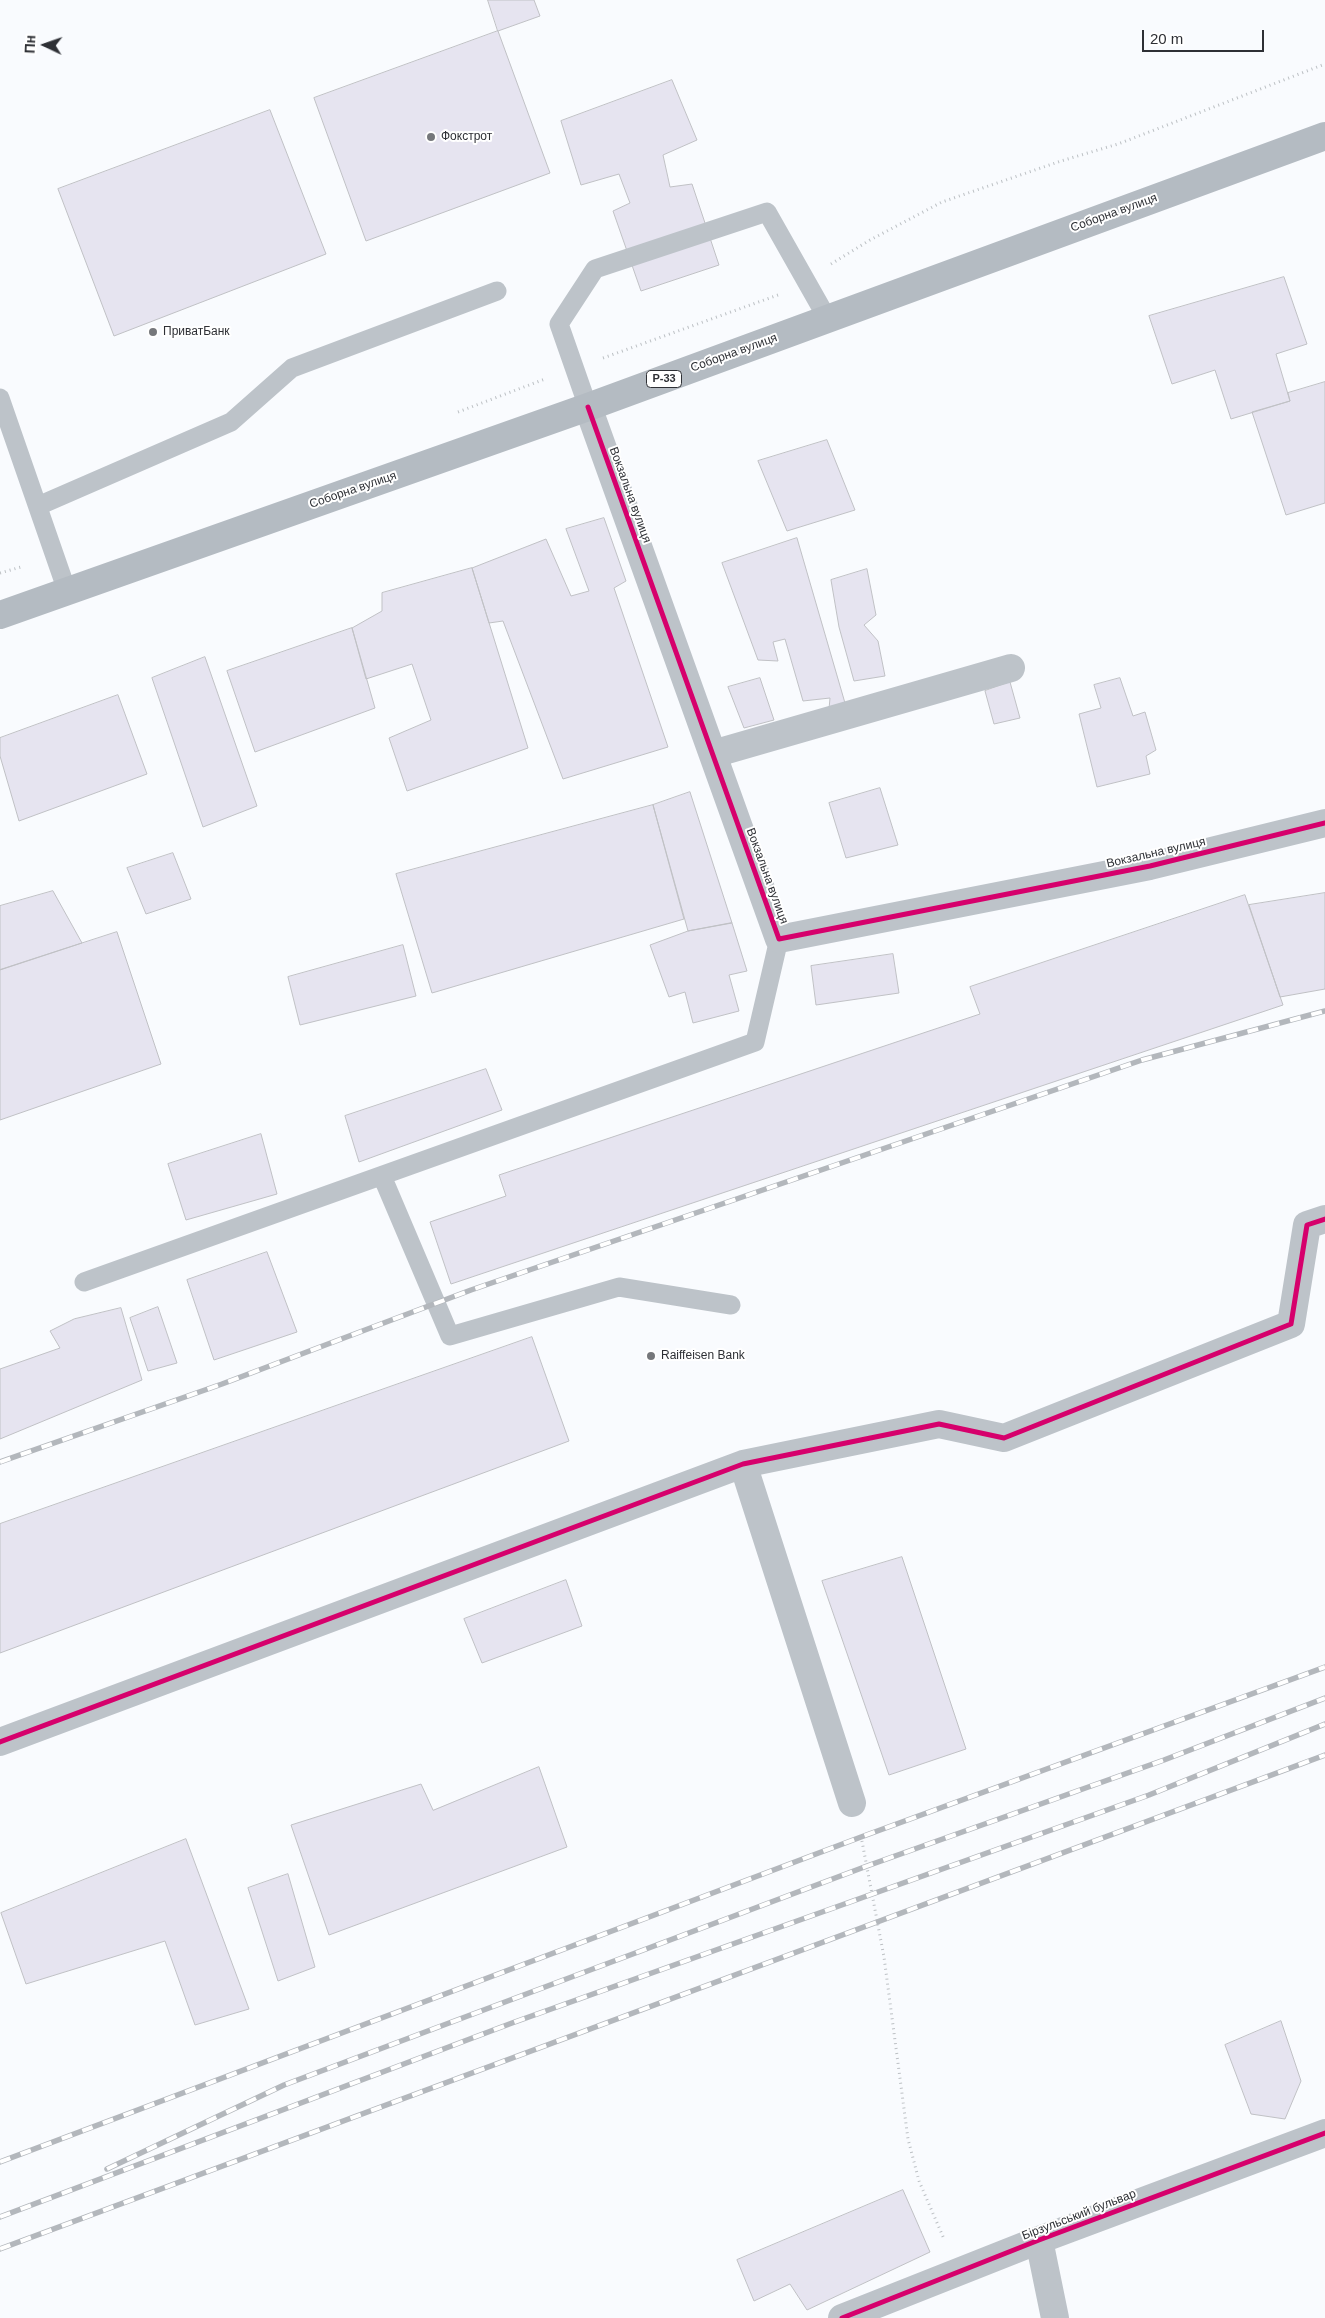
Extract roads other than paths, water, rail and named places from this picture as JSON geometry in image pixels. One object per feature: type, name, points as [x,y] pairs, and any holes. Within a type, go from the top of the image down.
[{"type":"main road","name":"Соборна вулиця","points":[[0,615],[588,407],[1325,136]]},
{"type":"street","name":"Вокзальна вулиця","points":[[588,407],[779,939],[1150,866],[1325,823]]},
{"type":"street","points":[[713,754],[1011,668]]},
{"type":"street","points":[[0,1742],[743,1464],[939,1424],[1004,1438],[1291,1324],[1307,1225],[1325,1219]]},
{"type":"street","points":[[743,1464],[852,1803]]},
{"type":"street","name":"Бірзульський бульвар","points":[[842,2318],[1039,2240],[1325,2133]]},
{"type":"street","points":[[1039,2240],[1055,2318]]},
{"type":"lane","points":[[588,407],[559,324],[595,269],[767,212],[827,318]]},
{"type":"lane","points":[[38,506],[232,422],[292,368],[497,290]]},
{"type":"lane","points":[[0,398],[67,591]]},
{"type":"lane","points":[[84,1282],[754,1042],[779,939]]},
{"type":"lane","points":[[382,1176],[450,1336],[618,1287],[731,1305]]},
{"type":"railway","points":[[0,1462],[222,1384],[471,1290],[1142,1060],[1325,1011]]},
{"type":"railway","points":[[0,2162],[861,1837],[1325,1667]]},
{"type":"railway","points":[[107,2169],[284,2085],[867,1866],[1164,1760],[1325,1698]]},
{"type":"railway","points":[[0,2217],[512,2023],[1149,1795],[1325,1724]]},
{"type":"railway","points":[[0,2249],[1325,1755]]},
{"type":"place","name":"Фокстрот","points":[[431,137]]},
{"type":"place","name":"ПриватБанк","points":[[153,332]]},
{"type":"place","name":"Raiffeisen Bank","points":[[651,1356]]}]
